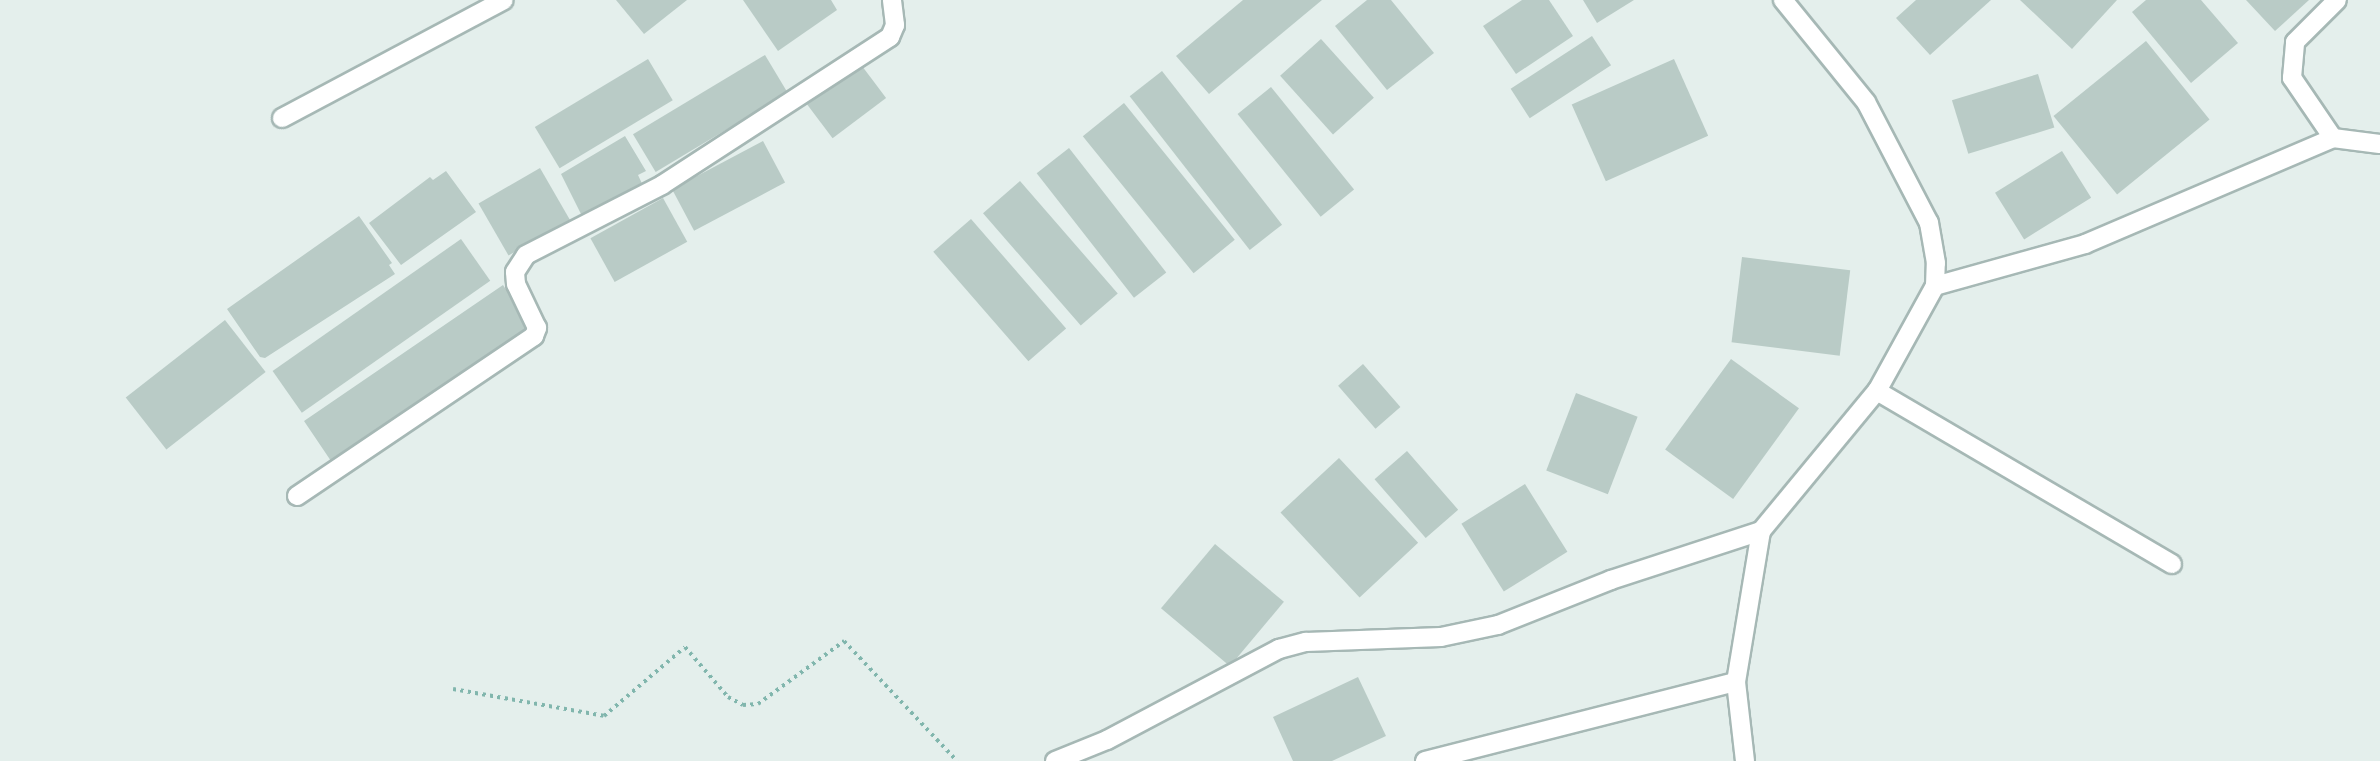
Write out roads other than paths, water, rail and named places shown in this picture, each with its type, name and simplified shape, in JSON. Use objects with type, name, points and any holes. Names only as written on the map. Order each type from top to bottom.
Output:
[{"type":"street","points":[[282,118],[504,0]]},
{"type":"street","points":[[297,496],[534,336],[537,328],[516,284],[515,272],[526,255],[662,185],[890,37],[895,25],[892,0]]},
{"type":"street","points":[[1745,761],[1736,682],[1761,531],[1876,391],[1935,286],[1936,263],[1929,223],[1866,102],[1783,0]]},
{"type":"street","points":[[2333,138],[2292,78],[2295,42],[2337,0]]},
{"type":"street","points":[[1935,286],[2085,244],[2333,138],[2380,144]]},
{"type":"street","points":[[1876,391],[2172,564]]},
{"type":"street","points":[[1055,761],[1107,740],[1279,649],[1306,642],[1441,637],[1498,625],[1611,580],[1761,531]]},
{"type":"street","points":[[1425,761],[1736,682]]}]
